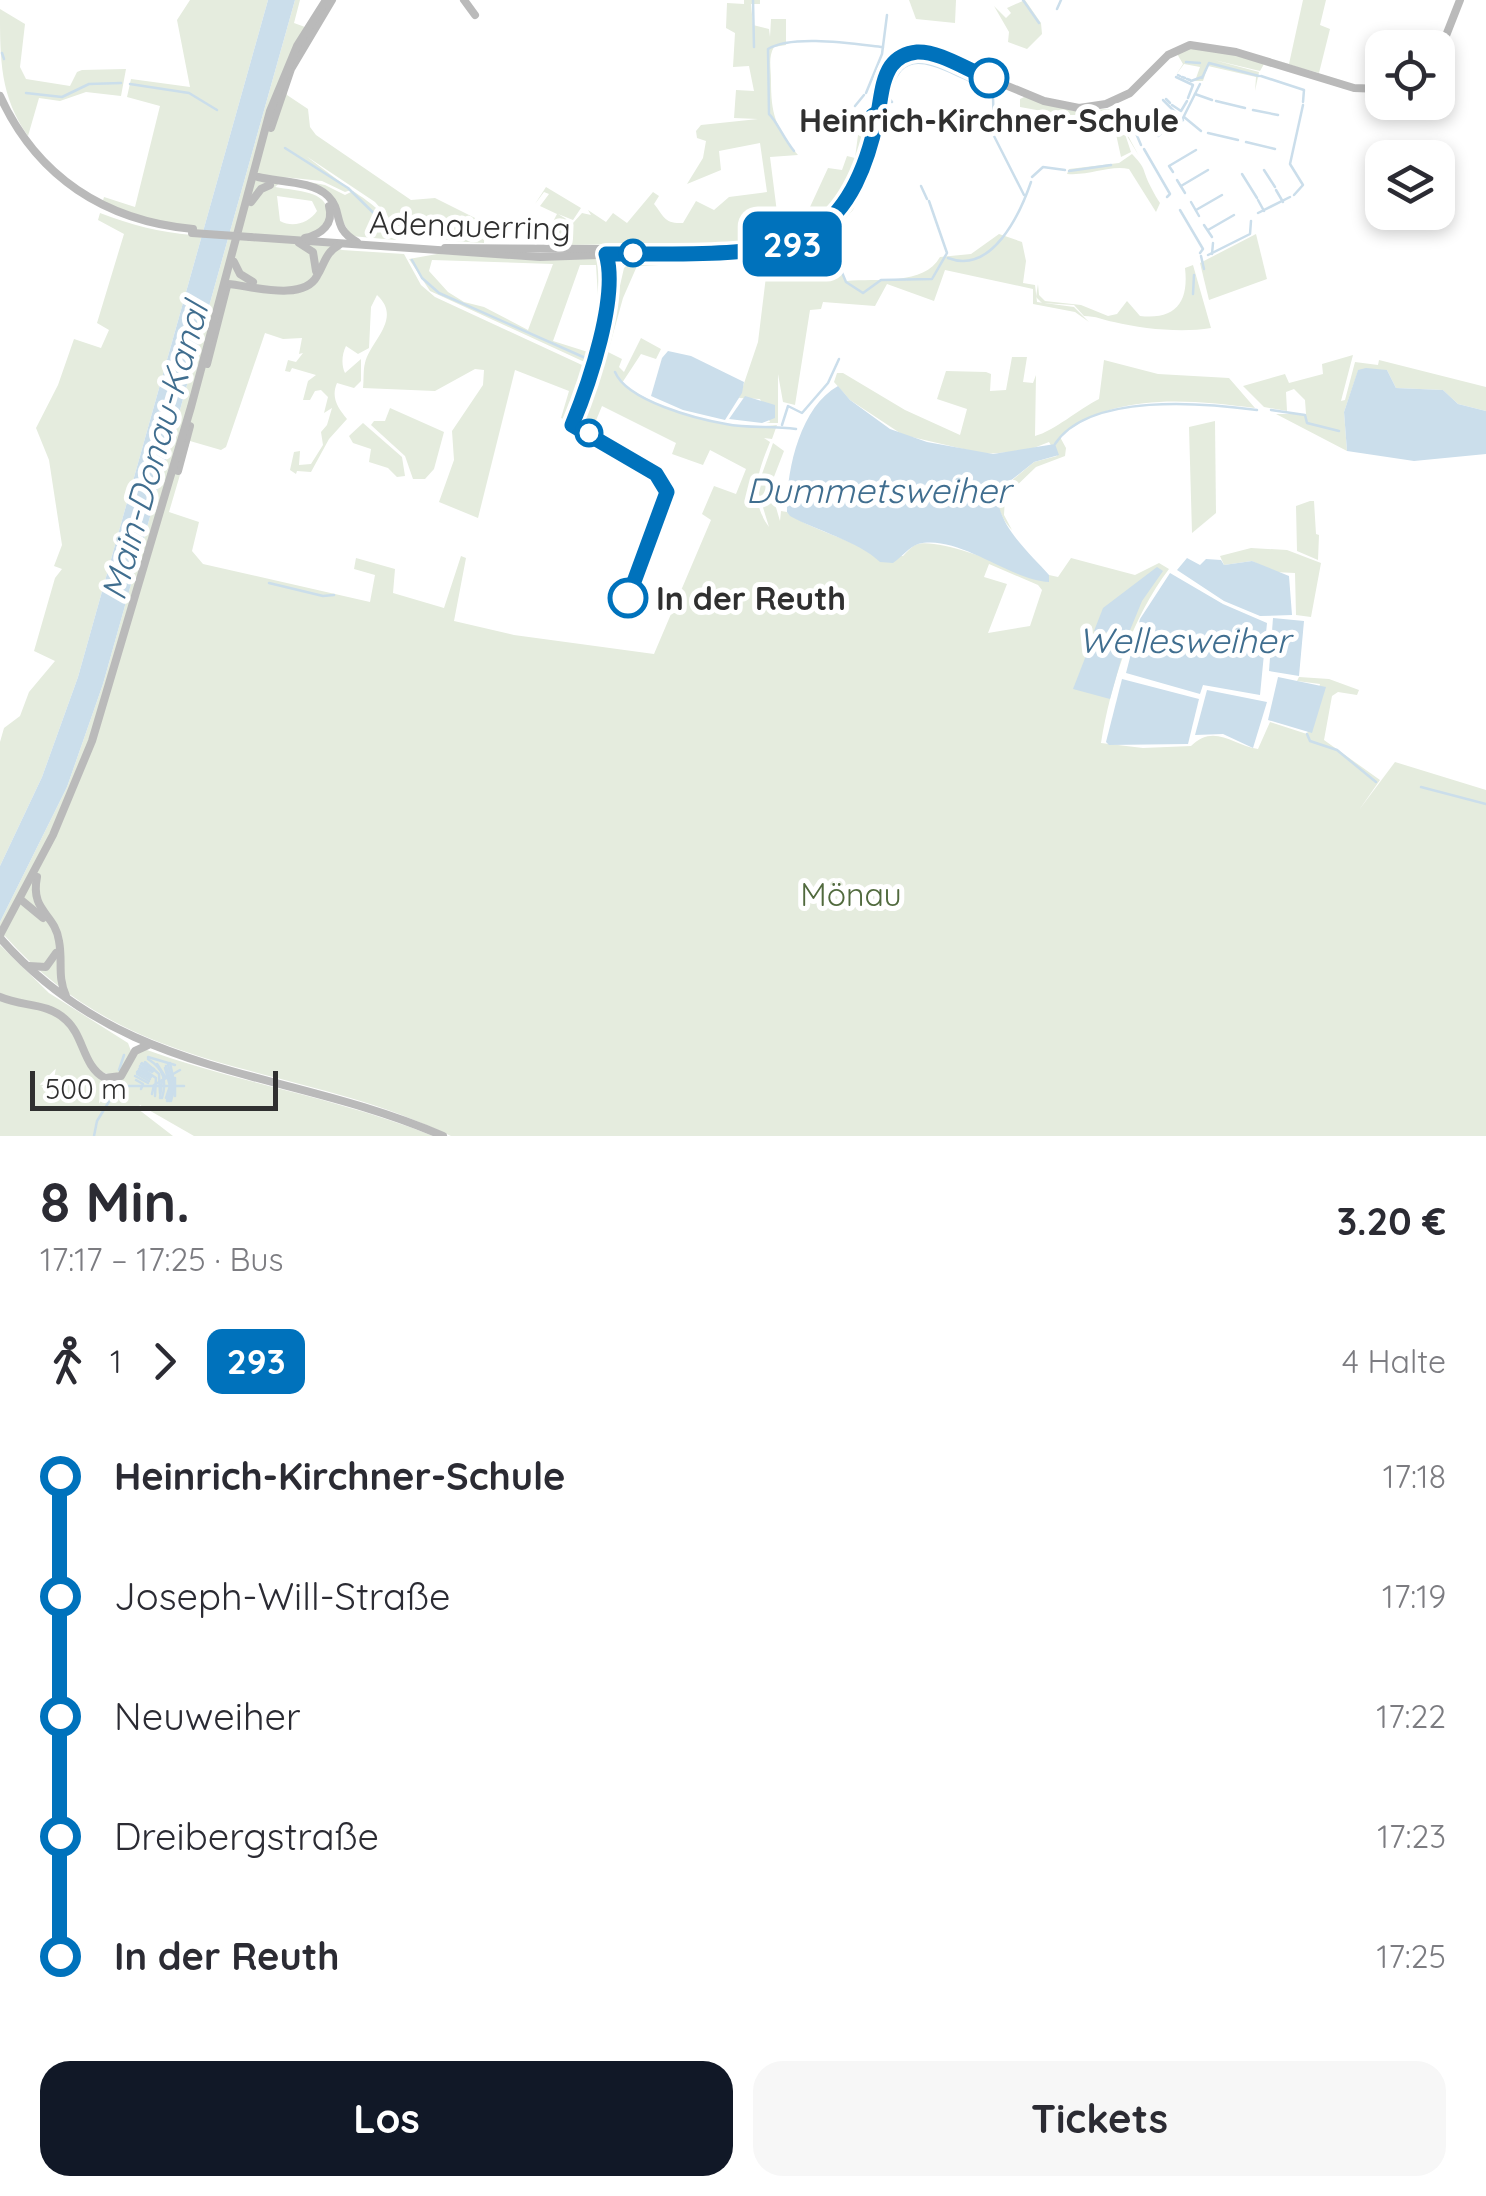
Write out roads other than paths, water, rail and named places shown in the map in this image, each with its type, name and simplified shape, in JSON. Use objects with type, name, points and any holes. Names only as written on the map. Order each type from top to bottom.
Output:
[{"type":"main road","points":[[68,1000],[58,972],[57,932],[40,909],[34,891],[37,877],[106,699],[184,443],[286,66],[329,0]]},
{"type":"main road","points":[[1448,30],[1460,0]]},
{"type":"main road","name":"Adenauerring","points":[[324,241],[527,253],[772,248],[801,240],[829,221],[848,197],[861,171],[889,69],[899,58],[914,52],[935,56],[1044,101],[1079,108],[1125,96],[1150,78],[1168,55],[1190,45],[1236,52],[1365,89]]},
{"type":"main road","points":[[0,96],[35,154],[79,193],[128,217],[192,231]]},
{"type":"main road","points":[[0,106],[34,160],[79,198],[134,224],[324,241]]},
{"type":"main road","points":[[255,179],[312,192],[326,201],[330,222],[320,232],[300,239]]},
{"type":"main road","points":[[226,281],[255,179]]},
{"type":"main road","points":[[255,179],[321,190],[332,201],[340,228],[357,242]]},
{"type":"main road","points":[[251,202],[270,184]]},
{"type":"main road","points":[[226,281],[291,286],[311,279],[316,271],[315,257],[300,239]]},
{"type":"main road","name":"Adenauerring","points":[[324,241],[401,247]]},
{"type":"main road","points":[[226,281],[301,290],[313,283],[325,256],[340,244]]},
{"type":"main road","points":[[234,262],[240,274],[253,282]]},
{"type":"main road","points":[[53,834],[1,938],[68,1000],[124,1034],[194,1062],[380,1112],[444,1136]]},
{"type":"main road","points":[[21,901],[37,877]]},
{"type":"main road","points":[[21,901],[40,909]]},
{"type":"main road","points":[[21,901],[48,923],[57,945],[48,966],[36,968],[25,964]]},
{"type":"main road","points":[[0,997],[60,1014],[73,1027],[92,1068],[102,1077],[119,1078],[132,1056],[148,1045]]},
{"type":"main road","points":[[124,1034],[132,1056]]},
{"type":"water","name":"Main-Donau-Kanal","points":[[268,0],[295,0],[103,684],[67,787],[0,922],[0,866],[42,777],[78,677]]},
{"type":"water","points":[[668,351],[691,356],[744,382],[742,393],[725,420],[683,410],[651,396],[662,358]]},
{"type":"water","points":[[1358,370],[1387,370],[1396,388],[1443,390],[1458,404],[1486,411],[1486,454],[1414,461],[1347,451],[1344,412]]},
{"type":"water","name":"Dummetsweiher","points":[[838,386],[850,400],[890,429],[927,442],[993,454],[1055,444],[1059,455],[1034,462],[999,490],[998,502],[1007,525],[1049,575],[1049,582],[1017,574],[950,545],[934,543],[915,545],[893,563],[880,562],[849,542],[790,516],[789,478],[798,442],[814,409]]},
{"type":"water","points":[[745,396],[775,405],[775,418],[762,423],[729,419]]},
{"type":"water","points":[[1187,558],[1200,565],[1206,559],[1221,560],[1224,565],[1252,561],[1289,576],[1292,615],[1260,616],[1224,601],[1177,570]]},
{"type":"water","points":[[1157,567],[1163,571],[1142,601],[1128,635],[1094,631],[1103,608]]},
{"type":"water","name":"Wellesweiher","points":[[1170,573],[1223,604],[1267,623],[1260,695],[1203,685],[1200,694],[1126,673],[1140,619]]},
{"type":"water","points":[[1273,618],[1304,621],[1299,676],[1269,671]]},
{"type":"water","points":[[1094,635],[1126,642],[1110,699],[1073,689]]},
{"type":"water","points":[[1278,677],[1326,687],[1312,733],[1268,720]]},
{"type":"water","points":[[1122,679],[1199,699],[1188,744],[1109,745],[1106,742]]},
{"type":"water","points":[[1207,690],[1267,702],[1253,748],[1223,734],[1195,735]]},
{"type":"waterway","points":[[753,0],[754,47]]},
{"type":"waterway","points":[[1023,0],[1039,23]]},
{"type":"waterway","points":[[1057,9],[1061,0]]},
{"type":"waterway","points":[[866,93],[882,54],[887,15]]},
{"type":"waterway","points":[[794,151],[769,114],[768,49],[808,41],[883,47]]},
{"type":"waterway","points":[[2,53],[4,59]]},
{"type":"waterway","points":[[1186,62],[1200,63]]},
{"type":"waterway","points":[[892,102],[889,98],[898,73],[913,63],[944,70],[985,89],[993,96],[994,136],[1024,195]]},
{"type":"waterway","points":[[1202,78],[1209,63],[1259,76]]},
{"type":"waterway","points":[[1261,76],[1304,90],[1303,102]]},
{"type":"waterway","points":[[1176,77],[1193,85],[1188,98]]},
{"type":"waterway","points":[[1191,81],[1202,77]]},
{"type":"waterway","points":[[26,93],[62,97],[89,84],[121,83]]},
{"type":"waterway","points":[[130,84],[189,93],[217,110]]},
{"type":"waterway","points":[[1183,118],[1200,84]]},
{"type":"waterway","points":[[1195,94],[1212,100]]},
{"type":"waterway","points":[[855,106],[864,95]]},
{"type":"waterway","points":[[1166,99],[1170,103]]},
{"type":"waterway","points":[[1163,100],[1178,115],[1169,127]]},
{"type":"waterway","points":[[1172,105],[1181,111],[1187,101]]},
{"type":"waterway","points":[[1216,101],[1245,108]]},
{"type":"waterway","points":[[1294,195],[1303,185],[1290,164],[1303,105]]},
{"type":"waterway","points":[[1253,110],[1278,115]]},
{"type":"waterway","points":[[1129,117],[1141,145]]},
{"type":"waterway","points":[[1184,117],[1201,131]]},
{"type":"waterway","points":[[1167,134],[1183,120]]},
{"type":"waterway","points":[[1158,136],[1167,128]]},
{"type":"waterway","points":[[1152,129],[1154,133]]},
{"type":"waterway","points":[[1208,133],[1238,140]]},
{"type":"waterway","points":[[1246,142],[1275,149]]},
{"type":"waterway","points":[[285,148],[348,188],[393,232]]},
{"type":"waterway","points":[[1144,149],[1170,194],[1167,197]]},
{"type":"waterway","points":[[1173,172],[1169,166],[1196,150]]},
{"type":"waterway","points":[[1069,171],[1111,165]]},
{"type":"waterway","points":[[1032,177],[1043,167],[1065,170]]},
{"type":"waterway","points":[[1181,186],[1208,170]]},
{"type":"waterway","points":[[1264,170],[1275,187]]},
{"type":"waterway","points":[[1242,174],[1257,198]]},
{"type":"waterway","points":[[1177,180],[1185,193]]},
{"type":"waterway","points":[[948,258],[964,261],[991,250],[1012,225],[1031,182]]},
{"type":"waterway","points":[[921,186],[927,199]]},
{"type":"waterway","points":[[1276,190],[1283,202]]},
{"type":"waterway","points":[[1196,210],[1222,195]]},
{"type":"waterway","points":[[1258,213],[1290,197]]},
{"type":"waterway","points":[[1258,200],[1264,211]]},
{"type":"waterway","points":[[830,244],[846,282],[863,293],[881,280],[932,279],[947,253],[929,201]]},
{"type":"waterway","points":[[1191,202],[1199,216]]},
{"type":"waterway","points":[[1180,210],[1203,249],[1200,253]]},
{"type":"waterway","points":[[1208,230],[1234,215]]},
{"type":"waterway","points":[[1208,255],[1250,234],[1251,221]]},
{"type":"waterway","points":[[1204,225],[1212,237]]},
{"type":"waterway","points":[[1212,254],[1213,243]]},
{"type":"waterway","points":[[1201,256],[1204,269]]},
{"type":"waterway","points":[[412,260],[422,278],[439,293],[590,360]]},
{"type":"waterway","points":[[1193,294],[1194,275]]},
{"type":"waterway","points":[[782,425],[788,406],[802,413],[828,383],[839,359]]},
{"type":"waterway","points":[[615,372],[633,392],[681,413],[713,422],[796,429]]},
{"type":"waterway","points":[[1055,444],[1071,427],[1120,409],[1179,404],[1257,410]]},
{"type":"waterway","points":[[1271,410],[1305,415],[1307,423],[1339,431]]},
{"type":"waterway","points":[[269,583],[334,595]]},
{"type":"waterway","points":[[1307,734],[1310,741],[1337,750],[1376,782]]},
{"type":"waterway","points":[[1421,787],[1486,804]]},
{"type":"waterway","points":[[119,1070],[124,1055]]},
{"type":"waterway","points":[[148,1057],[175,1065]]},
{"type":"waterway","points":[[148,1059],[163,1076],[162,1098]]},
{"type":"waterway","points":[[145,1062],[159,1074],[160,1093]]},
{"type":"waterway","points":[[142,1063],[154,1069]]},
{"type":"waterway","points":[[170,1063],[175,1086],[171,1101]]},
{"type":"waterway","points":[[141,1064],[153,1071]]},
{"type":"waterway","points":[[157,1064],[166,1078]]},
{"type":"waterway","points":[[168,1065],[174,1086],[169,1101]]},
{"type":"waterway","points":[[140,1066],[152,1072]]},
{"type":"waterway","points":[[166,1066],[172,1086],[167,1101]]},
{"type":"waterway","points":[[140,1067],[156,1078],[155,1096]]},
{"type":"waterway","points":[[165,1068],[170,1086],[166,1098]]},
{"type":"waterway","points":[[139,1069],[151,1076]]},
{"type":"waterway","points":[[152,1094],[154,1085],[180,1070]]},
{"type":"waterway","points":[[138,1071],[151,1077]]},
{"type":"waterway","points":[[137,1072],[150,1079]]},
{"type":"waterway","points":[[137,1074],[149,1081]]},
{"type":"waterway","points":[[135,1076],[148,1083]]},
{"type":"waterway","points":[[175,1078],[175,1096]]},
{"type":"waterway","points":[[136,1080],[143,1084],[141,1089]]},
{"type":"waterway","points":[[160,1098],[162,1080]]},
{"type":"waterway","points":[[114,1085],[115,1091]]},
{"type":"waterway","points":[[128,1086],[184,1086]]},
{"type":"waterway","points":[[94,1136],[97,1121],[113,1095]]},
{"type":"place","name":"Heinrich-Kirchner-Schule","points":[[989,78]]},
{"type":"place","name":"In der Reuth","points":[[628,598]]},
{"type":"park label","name":"Mönau","points":[[851,894]]}]
